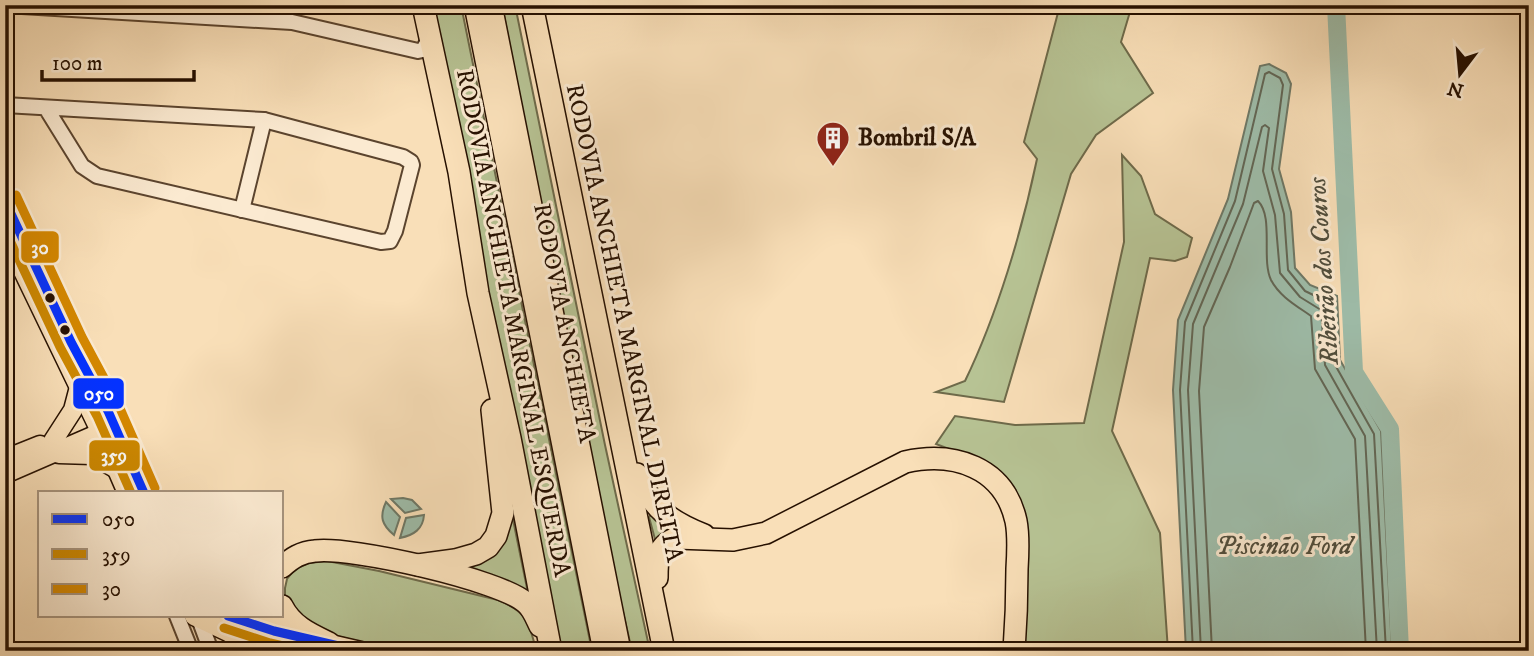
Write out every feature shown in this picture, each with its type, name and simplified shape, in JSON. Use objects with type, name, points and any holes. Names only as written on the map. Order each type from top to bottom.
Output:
[{"type":"highway","name":"RODOVIA ANCHIETA MARGINAL ESQUERDA","points":[[423,5],[460,172],[478,293],[510,438],[551,651]]},
{"type":"highway","name":"RODOVIA ANCHIETA","points":[[475,5],[604,651]]},
{"type":"highway","name":"RODOVIA ANCHIETA","points":[[491,5],[620,651]]},
{"type":"highway","name":"RODOVIA ANCHIETA MARGINAL DIREITA","points":[[531,5],[664,651]]},
{"type":"highway","points":[[418,565],[466,558],[483,551],[496,536],[502,520],[478,293]]},
{"type":"highway","points":[[623,444],[647,495],[657,508],[682,526],[715,540]]},
{"type":"highway","points":[[664,651],[657,577],[659,551],[664,544],[677,538],[745,539],[774,530],[905,462],[922,458],[945,458],[969,464],[984,472],[999,486],[1015,517],[1017,553],[1014,651]]},
{"type":"highway","points":[[284,568],[303,553],[324,550],[418,565],[491,585],[520,598],[533,612],[551,651]]},
{"type":"highway","points":[[284,610],[298,626],[329,643]]},
{"type":"main road","points":[[5,200],[71,342],[105,423],[143,491]]},
{"type":"main road","points":[[5,234],[79,387],[105,423],[126,491]]},
{"type":"main road","points":[[53,441],[73,410],[79,387]]},
{"type":"main road","points":[[5,460],[105,423]]},
{"type":"main road","points":[[5,474],[105,423]]},
{"type":"main road","points":[[38,458],[83,453],[100,459],[118,471]]},
{"type":"main road","points":[[199,618],[216,628],[248,638],[283,636]]},
{"type":"main road","points":[[234,618],[283,636],[360,651]]},
{"type":"main road","points":[[227,651],[248,638]]},
{"type":"street","points":[[5,5],[292,22],[418,51],[423,50],[430,37]]},
{"type":"street","points":[[5,105],[264,120],[403,157],[411,162],[411,169],[393,238],[382,242],[90,173],[82,166],[46,108]]},
{"type":"street","points":[[242,210],[264,120]]},
{"type":"street","points":[[178,618],[191,651]]},
{"type":"street","points":[[197,618],[211,651]]},
{"type":"shaded area","points":[[433,5],[461,5],[592,651],[560,651],[478,258]]},
{"type":"shaded area","points":[[502,5],[515,5],[650,651],[632,651],[598,504]]},
{"type":"shaded area","points":[[1060,5],[1132,5],[1121,42],[1153,93],[1096,135],[1071,174],[1004,402],[936,392],[965,381],[988,329],[1007,272],[1037,159],[1024,142]]},
{"type":"shaded area","points":[[1122,155],[1141,176],[1155,214],[1192,238],[1187,257],[1175,261],[1150,258],[1112,431],[1160,533],[1168,651],[1021,651],[1026,521],[986,463],[936,444],[955,416],[1015,425],[1084,423],[1124,242]]},
{"type":"shaded area","points":[[507,490],[530,603],[458,572],[476,561]]},
{"type":"shaded area","points":[[651,515],[664,527],[680,533],[656,543],[649,517]]},
{"type":"shaded area","points":[[327,561],[498,600],[521,613],[529,625],[536,651],[393,651],[311,629],[285,601],[287,579],[295,569],[309,563]]},
{"type":"water","name":"Piscinão Ford","points":[[1269,64],[1286,73],[1291,84],[1279,169],[1291,212],[1295,268],[1310,285],[1337,296],[1340,360],[1381,431],[1392,651],[1186,651],[1173,390],[1178,320],[1228,199],[1260,66]]},
{"type":"water","points":[[391,499],[412,500],[421,509],[405,513]]},
{"type":"water","points":[[386,502],[400,517],[394,535],[383,520]]},
{"type":"water","points":[[424,515],[417,531],[400,538],[406,518]]},
{"type":"waterway","name":"Ribeirão dos Couros","points":[[1336,5],[1354,372],[1390,429],[1400,651]]},
{"type":"transit line","name":"30","points":[[16,195],[82,337],[119,406],[155,488]]},
{"type":"transit line","name":"050","points":[[5,201],[71,342],[108,411],[143,491]]},
{"type":"transit line","name":"359","points":[[5,230],[60,347],[97,416],[130,491]]},
{"type":"transit line","name":"050","points":[[234,618],[274,631],[360,651]]},
{"type":"transit line","name":"359","points":[[224,628],[305,651]]},
{"type":"place","name":"Bombril S/A","points":[[833,168]]}]
